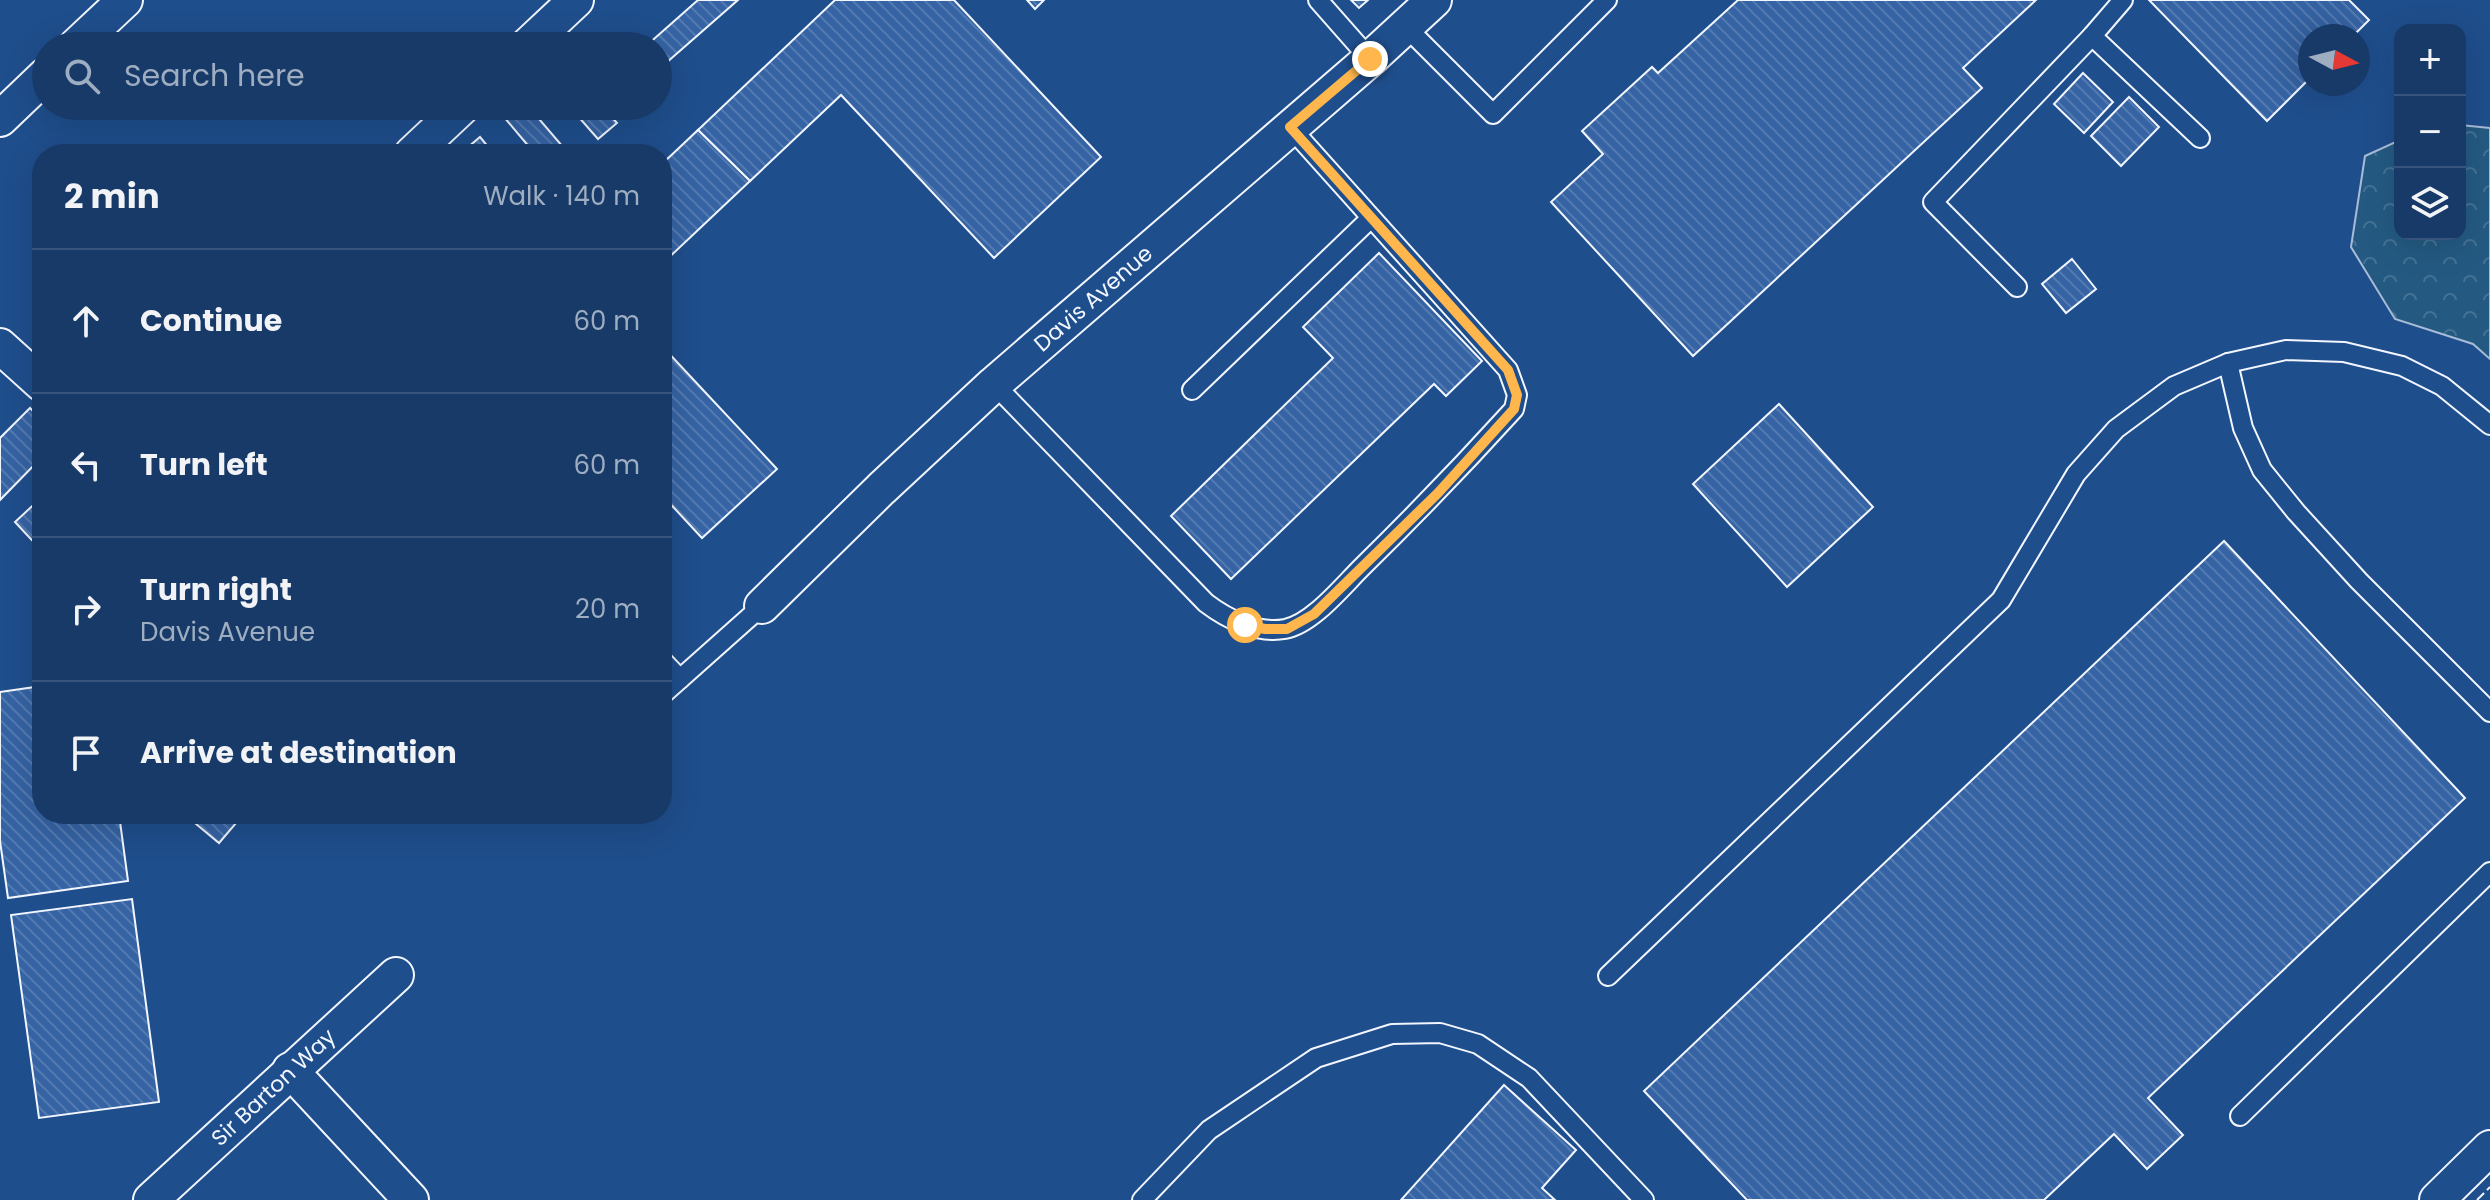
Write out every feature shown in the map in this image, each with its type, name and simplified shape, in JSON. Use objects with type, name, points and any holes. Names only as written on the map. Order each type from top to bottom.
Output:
[{"type":"street","points":[[91,32],[125,0]]},
{"type":"street","points":[[542,32],[576,0]]},
{"type":"street","name":"Davis Avenue","points":[[762,606],[994,384],[1434,0]]},
{"type":"street","points":[[0,119],[32,88]]},
{"type":"street","points":[[423,144],[448,120]]},
{"type":"street","points":[[0,346],[32,375]]},
{"type":"street","name":"Sir Barton Way","points":[[151,1200],[396,975]]},
{"type":"street","points":[[290,1070],[411,1200]]},
{"type":"street","points":[[2437,1200],[2490,1148]]},
{"type":"lane","points":[[1318,0],[1370,59]]},
{"type":"lane","points":[[1406,27],[1493,114],[1607,0]]},
{"type":"lane","points":[[2017,287],[1933,202],[2123,0]]},
{"type":"lane","points":[[2092,36],[2200,138]]},
{"type":"lane","points":[[994,384],[1219,613],[1245,625],[1265,629],[1287,629],[1314,614],[1438,493],[1514,409],[1517,395],[1508,370],[1290,127]]},
{"type":"lane","points":[[1192,390],[1371,218]]},
{"type":"lane","points":[[1608,976],[2001,600],[2076,474],[2116,429],[2174,386],[2228,363],[2286,350],[2344,352],[2402,366],[2442,386],[2490,425]]},
{"type":"lane","points":[[2228,363],[2243,428],[2262,470],[2359,581],[2490,712]]},
{"type":"lane","points":[[672,686],[762,606]]},
{"type":"lane","points":[[672,671],[680,679]]},
{"type":"lane","points":[[2240,1116],[2490,872]]},
{"type":"lane","points":[[1142,1200],[1209,1130],[1316,1058],[1392,1034],[1440,1033],[1478,1044],[1529,1078],[1644,1200]]},
{"type":"green space","points":[[2466,126],[2490,128],[2490,359],[2473,344],[2395,319],[2351,247],[2365,156],[2394,143],[2394,240],[2466,240]]},
{"type":"building","points":[[698,0],[738,0],[672,58],[672,32],[662,32]]},
{"type":"building","points":[[835,0],[954,0],[1101,157],[994,258],[841,95],[750,181],[698,130]]},
{"type":"building","points":[[1027,0],[1044,0],[1035,9]]},
{"type":"building","points":[[1351,0],[1368,0],[1359,8]]},
{"type":"building","points":[[1738,0],[2036,0],[1963,68],[1982,88],[1693,356],[1551,202],[1603,154],[1582,131],[1652,67],[1658,73]]},
{"type":"building","points":[[2149,0],[2349,0],[2369,20],[2365,24],[2298,24],[2298,90],[2267,121]]},
{"type":"building","points":[[2083,73],[2113,102],[2084,133],[2054,104]]},
{"type":"building","points":[[2129,97],[2159,127],[2121,166],[2091,136]]},
{"type":"building","points":[[507,120],[540,120],[560,144],[527,144]]},
{"type":"building","points":[[581,120],[614,120],[617,123],[598,139]]},
{"type":"building","points":[[698,130],[750,181],[672,255],[672,155]]},
{"type":"building","points":[[480,137],[486,144],[472,144]]},
{"type":"building","points":[[1379,253],[1482,361],[1446,396],[1434,384],[1231,579],[1171,516],[1333,358],[1303,327]]},
{"type":"building","points":[[2072,259],[2096,289],[2066,313],[2042,284]]},
{"type":"building","points":[[672,357],[777,469],[702,538],[672,506]]},
{"type":"building","points":[[1779,404],[1873,507],[1787,587],[1693,484]]},
{"type":"building","points":[[30,408],[32,410],[32,467],[0,500],[0,438]]},
{"type":"building","points":[[32,506],[32,540],[15,522]]},
{"type":"building","points":[[2224,541],[2465,798],[2148,1098],[2183,1135],[2147,1169],[2114,1134],[2044,1200],[1747,1200],[1644,1091]]},
{"type":"building","points":[[32,687],[32,824],[120,824],[128,881],[8,898],[0,841],[0,692]]},
{"type":"building","points":[[196,824],[235,824],[219,843]]},
{"type":"building","points":[[132,899],[159,1102],[39,1118],[11,915]]},
{"type":"building","points":[[1504,1085],[1576,1150],[1542,1188],[1555,1200],[1401,1200]]},
{"type":"fence","points":[[2477,1200],[2490,1187]]},
{"type":"route","points":[[1245,625],[1287,629],[1314,614],[1438,493],[1514,409],[1517,395],[1508,370],[1290,127],[1370,59]]}]
